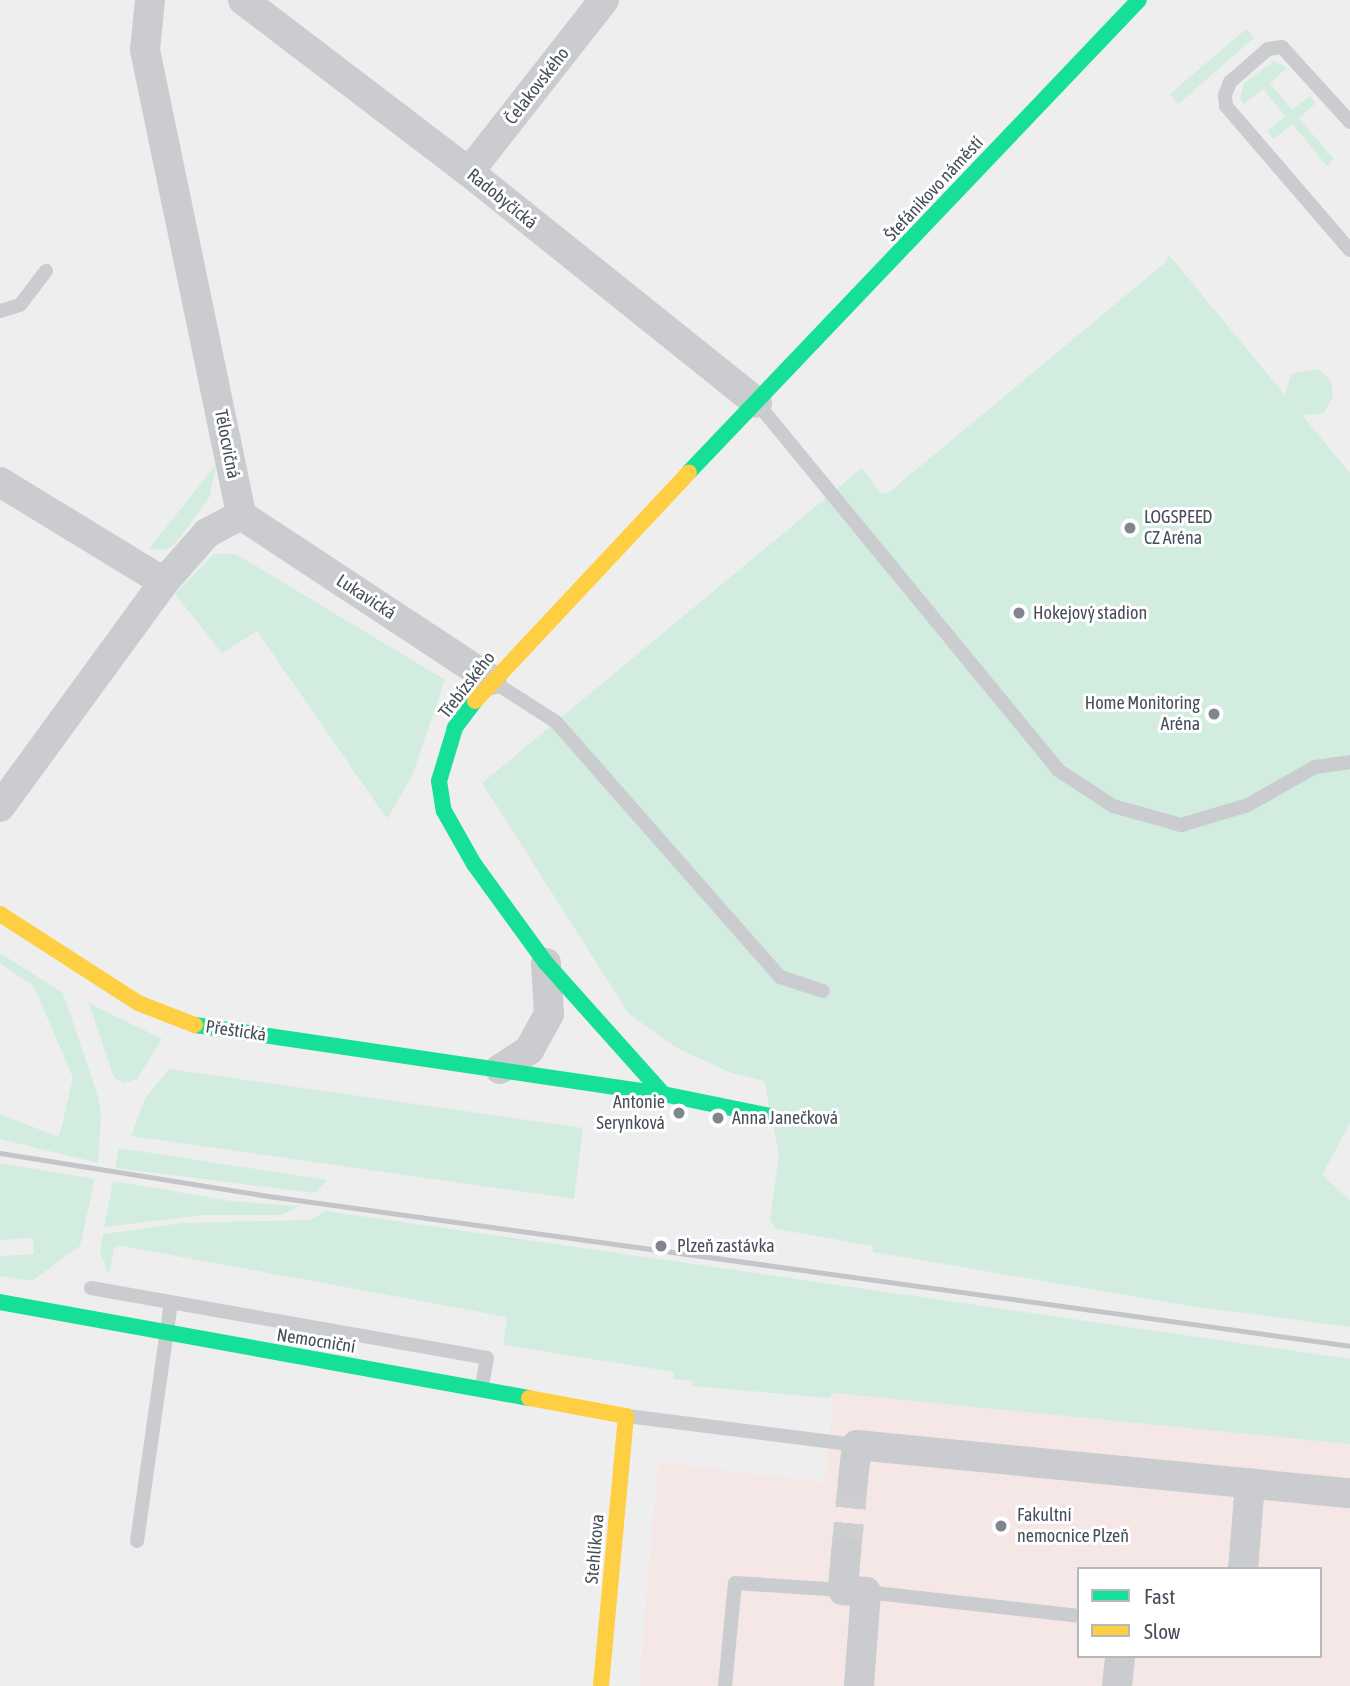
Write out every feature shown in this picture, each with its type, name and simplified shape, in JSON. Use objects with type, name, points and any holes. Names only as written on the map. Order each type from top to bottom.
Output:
[{"type":"street","name":"Tělocvičná","points":[[150,0],[145,50],[241,514]]},
{"type":"street","name":"Radobyčická","points":[[243,0],[469,172],[757,404]]},
{"type":"street","name":"Čelakovského","points":[[469,172],[604,0]]},
{"type":"street","name":"Štefánikovo náměstí","points":[[757,404],[1139,0]]},
{"type":"street","name":"Třebízského","points":[[663,1094],[546,963],[474,864],[444,811],[439,781],[456,728],[491,680],[757,404]]},
{"type":"street","points":[[0,482],[164,582]]},
{"type":"street","points":[[0,807],[164,582],[207,533],[241,514]]},
{"type":"street","name":"Lukavická","points":[[241,514],[491,680]]},
{"type":"street","name":"Přeštická","points":[[0,914],[138,1003],[184,1023],[663,1094],[770,1116]]},
{"type":"street","points":[[500,1069],[529,1050],[549,1014],[546,963]]},
{"type":"street","name":"Nemocniční","points":[[0,1302],[166,1336],[482,1388],[626,1416]]},
{"type":"street","name":"Stehlíkova","points":[[601,1686],[626,1416]]},
{"type":"street","points":[[853,1481],[857,1446],[1350,1493]]},
{"type":"street","points":[[1243,1567],[1250,1483]]},
{"type":"street","points":[[846,1553],[855,1591],[859,1686]]},
{"type":"street","points":[[1118,1686],[1120,1658]]},
{"type":"lane","points":[[1350,122],[1282,47],[1268,49],[1230,82],[1225,95],[1226,106],[1350,250]]},
{"type":"lane","points":[[0,312],[20,305],[46,271]]},
{"type":"lane","points":[[757,404],[1058,770],[1113,806],[1181,825],[1248,805],[1315,768],[1350,762]]},
{"type":"lane","points":[[491,680],[556,722],[780,977],[823,992]]},
{"type":"lane","points":[[91,1288],[486,1358],[482,1388]]},
{"type":"lane","points":[[137,1541],[171,1302]]},
{"type":"lane","points":[[626,1416],[857,1446]]},
{"type":"lane","points":[[725,1686],[735,1583],[855,1591],[1077,1616]]},
{"type":"shaded area","name":"Fakultní nemocnice Plzeň","points":[[834,1393],[1350,1443],[1350,1686],[639,1686],[658,1462],[824,1482]]},
{"type":"green space","points":[[1246,29],[1254,38],[1178,104],[1170,94]]},
{"type":"green space","points":[[1274,61],[1287,68],[1270,83],[1292,110],[1310,96],[1316,103],[1299,118],[1334,159],[1327,166],[1292,124],[1274,139],[1267,131],[1285,116],[1263,89],[1244,104],[1240,99],[1244,83]]},
{"type":"green space","name":"Hokejový stadion","points":[[1169,255],[1285,395],[1291,374],[1318,369],[1331,380],[1333,397],[1323,414],[1302,415],[1350,473],[1350,1123],[1322,1175],[1350,1200],[1350,1327],[1196,1307],[873,1252],[873,1246],[776,1229],[770,1220],[779,1154],[764,1081],[731,1073],[677,1048],[629,1014],[482,783],[862,468],[881,494],[889,492],[1166,262]]},
{"type":"green space","points":[[217,463],[209,498],[174,545],[165,550],[149,549]]},
{"type":"green space","points":[[214,554],[236,554],[445,680],[412,776],[387,819],[257,631],[222,653],[175,594]]},
{"type":"green space","points":[[0,953],[63,993],[97,1093],[101,1115],[98,1163],[0,1139],[0,1114],[59,1137],[73,1078],[34,987],[0,963]]},
{"type":"green space","points":[[89,1003],[162,1039],[137,1079],[124,1083],[114,1078]]},
{"type":"green space","points":[[169,1069],[583,1128],[574,1199],[131,1136],[146,1097]]},
{"type":"green space","points":[[119,1148],[328,1180],[314,1193],[115,1168]]},
{"type":"green space","points":[[0,1163],[95,1179],[80,1246],[32,1281],[0,1276],[0,1256],[34,1254],[33,1238],[0,1240]]},
{"type":"green space","points":[[113,1181],[231,1201],[299,1206],[281,1215],[204,1215],[104,1227]]},
{"type":"green space","points":[[326,1211],[1350,1359],[1350,1444],[834,1393],[829,1398],[692,1386],[692,1381],[673,1379],[674,1372],[503,1345],[507,1317],[122,1246],[114,1248],[109,1275],[100,1252],[103,1234],[182,1223],[310,1220]]},
{"type":"tunnel","points":[[846,1553],[853,1481]]},
{"type":"railway","points":[[0,1153],[261,1195],[1350,1346]]},
{"type":"traffic: fast","points":[[689,472],[1139,0]]},
{"type":"traffic: fast","points":[[475,701],[455,728],[439,781],[444,811],[474,864],[546,963],[663,1094]]},
{"type":"traffic: fast","points":[[195,1025],[663,1094],[770,1116]]},
{"type":"traffic: fast","points":[[0,1302],[529,1398]]},
{"type":"traffic: slow","points":[[475,701],[689,472]]},
{"type":"traffic: slow","points":[[0,914],[138,1003],[195,1025]]},
{"type":"traffic: slow","points":[[529,1398],[626,1416],[601,1686]]},
{"type":"place","name":"LOGSPEED CZ Aréna","points":[[1130,528]]},
{"type":"place","name":"Hokejový stadion","points":[[1019,613]]},
{"type":"place","name":"Home Monitoring Aréna","points":[[1214,714]]},
{"type":"place","name":"Antonie Serynková","points":[[679,1113]]},
{"type":"place","name":"Anna Janečková","points":[[718,1118]]},
{"type":"place","name":"Plzeň zastávka","points":[[661,1246]]},
{"type":"place","name":"Fakultní nemocnice Plzeň","points":[[1001,1526]]}]
